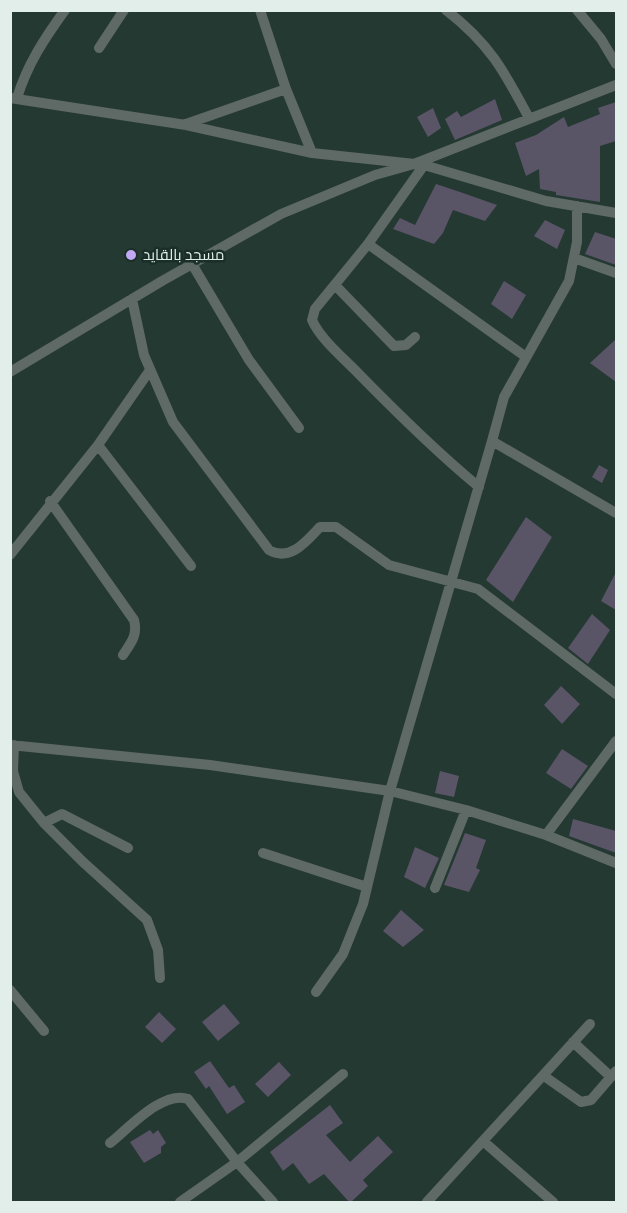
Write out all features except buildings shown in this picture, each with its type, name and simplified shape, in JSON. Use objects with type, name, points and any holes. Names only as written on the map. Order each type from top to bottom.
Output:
[{"type":"street","points":[[65,10],[38,48],[14,98],[186,125],[312,153],[419,165],[490,187],[616,213]]},
{"type":"street","points":[[99,48],[124,10]]},
{"type":"street","points":[[260,10],[286,89],[312,153]]},
{"type":"street","points":[[446,10],[479,39],[498,61],[529,118]]},
{"type":"street","points":[[577,10],[601,39],[616,64]]},
{"type":"street","points":[[10,372],[281,214],[375,176],[419,165],[529,118],[616,85]]},
{"type":"street","points":[[186,125],[286,89]]},
{"type":"street","points":[[419,165],[368,244],[312,315],[315,326],[432,447],[479,487]]},
{"type":"street","points":[[316,992],[343,954],[367,887],[390,791],[504,397],[569,282],[574,258],[577,206]]},
{"type":"street","points":[[368,244],[526,357]]},
{"type":"street","points":[[574,258],[616,273]]},
{"type":"street","points":[[192,264],[249,360],[299,428]]},
{"type":"street","points":[[335,285],[394,346],[406,345],[415,337]]},
{"type":"street","points":[[132,299],[150,370],[173,422],[269,550],[276,554],[293,552],[320,527],[331,525],[389,565],[478,589],[616,694]]},
{"type":"street","points":[[10,555],[98,445],[150,370]]},
{"type":"street","points":[[492,441],[616,513]]},
{"type":"street","points":[[98,445],[191,566]]},
{"type":"street","points":[[51,501],[134,620],[136,629],[134,640],[123,655]]},
{"type":"street","points":[[546,835],[616,741]]},
{"type":"street","points":[[160,978],[158,950],[147,920],[44,823],[15,782],[12,745],[210,765],[390,791],[466,810],[546,835],[616,863]]},
{"type":"street","points":[[435,888],[466,810]]},
{"type":"street","points":[[44,823],[62,814],[128,848]]},
{"type":"street","points":[[263,853],[367,887]]},
{"type":"street","points":[[10,990],[44,1030]]},
{"type":"street","points":[[428,1203],[590,1024]]},
{"type":"street","points":[[544,1076],[581,1102],[591,1101],[614,1074],[573,1042]]},
{"type":"street","points":[[180,1203],[237,1162],[343,1074]]},
{"type":"street","points":[[110,1143],[166,1099],[179,1096],[188,1099],[237,1162],[273,1203]]},
{"type":"street","points":[[483,1141],[554,1203]]},
{"type":"place","name":"مسجد بالقايد","points":[[131,255]]}]
